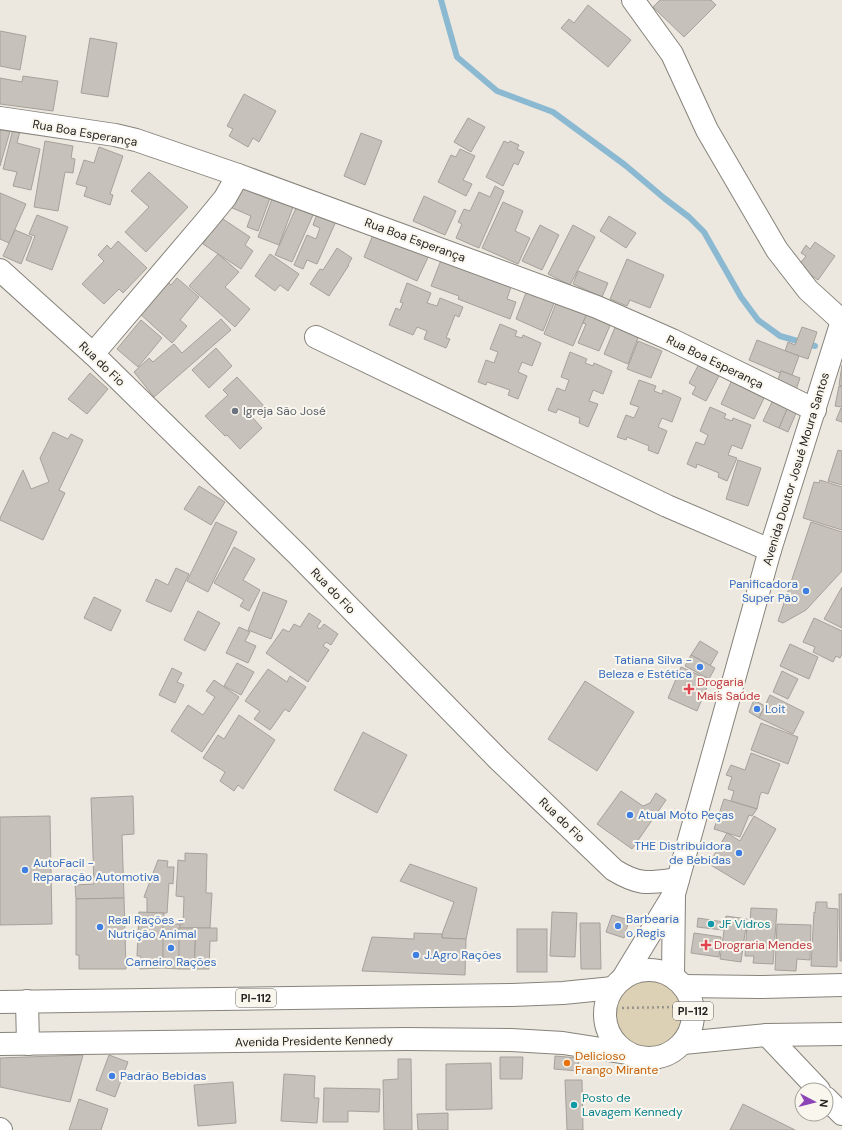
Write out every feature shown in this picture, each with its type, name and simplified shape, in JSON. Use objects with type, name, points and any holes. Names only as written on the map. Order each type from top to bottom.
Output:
[{"type":"street","points":[[634,0],[672,54],[707,130],[777,250],[808,290],[842,321]]},
{"type":"street","name":"Rua Boa Esperança","points":[[0,118],[136,140],[238,175],[598,307],[672,340],[815,410]]},
{"type":"street","points":[[93,354],[225,198],[238,175]]},
{"type":"street","name":"Rua do Fio","points":[[0,270],[93,354],[298,555],[498,759],[614,870],[627,878],[642,883],[676,886]]},
{"type":"street","name":"Avenida Doutor Josué Moura Santos","points":[[676,886],[770,550],[842,321]]},
{"type":"street","points":[[316,337],[666,506],[770,550]]},
{"type":"street","points":[[676,886],[678,981]]},
{"type":"street","name":"Avenida Presidente Kennedy","points":[[627,1053],[615,1043],[608,1030],[604,1020],[604,1008],[676,886]]},
{"type":"street","name":"PI-112","points":[[0,1002],[563,993],[618,983],[635,972],[648,969],[661,971],[678,981],[691,999],[694,1015],[690,1029],[683,1043]]},
{"type":"street","name":"PI-112","points":[[678,981],[760,986],[842,985]]},
{"type":"street","points":[[27,1002],[28,1044]]},
{"type":"street","name":"Avenida Presidente Kennedy","points":[[0,1044],[406,1039],[511,1040],[563,1043],[627,1053],[641,1058],[656,1058],[671,1053],[683,1043],[767,1035],[842,1034]]},
{"type":"street","points":[[767,1035],[811,1082]]},
{"type":"street","points":[[834,1106],[842,1114]]},
{"type":"shaded area","points":[[643,981],[655,981],[667,986],[677,996],[682,1008],[680,1027],[667,1042],[655,1047],[643,1047],[631,1042],[621,1032],[616,1020],[616,1008],[621,996],[631,986]]},
{"type":"building","points":[[660,0],[711,0],[716,5],[684,37],[653,7]]},
{"type":"building","points":[[588,5],[631,40],[608,67],[561,28],[569,19],[574,23]]},
{"type":"building","points":[[0,31],[26,36],[20,70],[0,66]]},
{"type":"building","points":[[90,38],[117,43],[108,97],[81,93]]},
{"type":"building","points":[[23,76],[58,81],[53,111],[0,104],[0,78],[22,82]]},
{"type":"building","points":[[244,94],[276,111],[259,142],[253,138],[248,147],[229,136],[233,129],[227,126]]},
{"type":"building","points":[[468,118],[485,127],[471,152],[454,142]]},
{"type":"building","points":[[0,126],[11,128],[0,166]]},
{"type":"building","points":[[13,129],[20,131],[17,143],[40,149],[31,190],[13,186],[17,172],[3,169]]},
{"type":"building","points":[[361,133],[382,141],[365,185],[344,176]]},
{"type":"building","points":[[45,141],[73,146],[71,158],[75,159],[73,173],[65,172],[58,211],[34,207]]},
{"type":"building","points":[[504,141],[508,143],[510,141],[519,145],[517,149],[524,152],[518,165],[514,163],[503,186],[486,177]]},
{"type":"building","points":[[99,147],[123,156],[110,194],[113,195],[110,205],[84,196],[87,187],[76,184],[84,160],[94,163]]},
{"type":"building","points":[[460,149],[475,156],[463,180],[472,184],[466,196],[438,182],[451,155],[456,157]]},
{"type":"building","points":[[149,172],[188,207],[146,252],[125,232],[149,207],[131,191]]},
{"type":"building","points":[[239,185],[270,198],[258,231],[247,227],[251,216],[230,207]]},
{"type":"building","points":[[495,186],[504,191],[479,248],[456,238],[462,224],[458,222],[464,209],[470,211],[479,192],[490,197]]},
{"type":"building","points":[[0,193],[26,204],[9,243],[0,239]]},
{"type":"building","points":[[424,196],[456,211],[445,235],[413,221]]},
{"type":"building","points":[[272,199],[293,207],[279,245],[258,237]]},
{"type":"building","points":[[503,202],[523,211],[515,231],[530,238],[518,264],[482,248]]},
{"type":"building","points":[[296,208],[313,215],[292,262],[275,255]]},
{"type":"building","points":[[318,211],[337,219],[317,264],[307,260],[303,269],[294,265],[307,235],[316,239],[320,228],[313,225]]},
{"type":"building","points":[[37,215],[68,227],[52,270],[26,260],[35,236],[29,234]]},
{"type":"building","points":[[609,216],[636,233],[626,248],[600,231]]},
{"type":"building","points":[[220,217],[250,237],[245,245],[253,251],[241,269],[203,244]]},
{"type":"building","points":[[540,225],[559,235],[542,270],[522,261]]},
{"type":"building","points":[[573,225],[595,237],[570,285],[548,274]]},
{"type":"building","points":[[15,230],[32,237],[21,264],[3,256]]},
{"type":"building","points":[[373,235],[404,248],[406,242],[430,253],[417,281],[364,257]]},
{"type":"building","points":[[118,241],[147,268],[123,293],[119,289],[104,304],[82,284],[104,261],[98,255],[107,245],[111,249]]},
{"type":"building","points":[[815,242],[835,256],[818,280],[798,266],[806,256],[801,253],[806,245],[810,249]]},
{"type":"building","points":[[337,248],[352,258],[329,296],[310,284],[320,269],[323,270]]},
{"type":"building","points":[[218,254],[239,272],[225,287],[250,309],[235,327],[189,286]]},
{"type":"building","points":[[270,254],[299,274],[288,291],[280,285],[275,291],[255,276]]},
{"type":"building","points":[[443,255],[487,272],[485,278],[511,287],[507,299],[516,302],[510,319],[458,299],[459,296],[431,286]]},
{"type":"building","points":[[627,259],[664,275],[650,308],[630,300],[627,306],[610,299]]},
{"type":"building","points":[[578,271],[608,283],[602,297],[573,284]]},
{"type":"building","points":[[177,278],[199,297],[180,320],[187,326],[172,343],[138,312],[166,280],[171,285]]},
{"type":"building","points":[[407,283],[431,293],[427,303],[437,306],[440,298],[463,307],[459,317],[455,315],[446,338],[450,339],[446,348],[424,339],[427,331],[417,327],[413,335],[389,325],[396,308],[400,310],[403,303],[400,302]]},
{"type":"building","points":[[527,290],[555,301],[543,331],[516,319]]},
{"type":"building","points":[[557,301],[587,313],[573,346],[544,334]]},
{"type":"building","points":[[588,311],[612,321],[599,351],[578,343],[586,324],[583,323]]},
{"type":"building","points":[[221,319],[231,330],[154,397],[134,372],[149,358],[153,362],[174,344],[182,353]]},
{"type":"building","points":[[141,320],[162,338],[138,367],[117,349]]},
{"type":"building","points":[[500,324],[517,331],[515,336],[522,338],[523,335],[541,343],[532,366],[522,362],[518,372],[527,376],[518,399],[508,395],[510,390],[487,382],[486,385],[478,382],[486,360],[494,363],[498,352],[490,349]]},
{"type":"building","points":[[616,325],[639,335],[628,364],[604,354]]},
{"type":"building","points":[[802,327],[817,332],[808,359],[785,351],[788,342],[795,345]]},
{"type":"building","points":[[757,340],[799,356],[792,375],[781,371],[780,373],[749,360]]},
{"type":"building","points":[[638,341],[662,351],[651,378],[627,369]]},
{"type":"building","points":[[216,348],[232,366],[209,388],[192,370]]},
{"type":"building","points":[[570,352],[587,359],[585,363],[593,366],[594,363],[612,371],[603,394],[593,390],[589,401],[598,404],[588,427],[579,423],[580,418],[558,409],[556,413],[548,410],[557,388],[565,391],[569,380],[561,377]]},
{"type":"building","points":[[699,364],[720,374],[706,401],[692,394],[696,387],[689,383]]},
{"type":"building","points":[[842,365],[842,386],[839,385]]},
{"type":"building","points":[[781,371],[800,378],[796,390],[777,382]]},
{"type":"building","points":[[90,373],[108,389],[87,414],[68,399]]},
{"type":"building","name":"Igreja São José","points":[[237,377],[264,406],[252,417],[262,428],[240,449],[227,435],[225,436],[205,416],[228,395],[223,390]]},
{"type":"building","points":[[639,380],[656,386],[654,391],[662,394],[663,390],[681,398],[672,422],[662,418],[658,427],[667,431],[658,454],[648,450],[649,446],[627,437],[626,440],[617,437],[626,415],[634,418],[639,407],[630,404]]},
{"type":"building","points":[[732,380],[765,396],[754,419],[721,404]]},
{"type":"building","points":[[839,386],[842,387],[842,407],[835,406]]},
{"type":"building","points":[[773,400],[788,407],[779,428],[763,421]]},
{"type":"building","points":[[710,407],[726,414],[724,418],[732,421],[733,418],[751,425],[742,449],[732,445],[728,455],[737,458],[727,481],[718,477],[719,473],[697,464],[696,468],[687,464],[696,442],[704,445],[708,435],[700,431]]},
{"type":"building","points":[[788,407],[797,411],[788,432],[779,428]]},
{"type":"building","points":[[842,408],[842,422],[836,420]]},
{"type":"building","points":[[53,432],[68,439],[71,434],[83,440],[59,490],[65,493],[43,540],[0,520],[0,518],[23,470],[31,489],[49,482],[40,458]]},
{"type":"building","points":[[838,450],[842,451],[842,485],[828,481]]},
{"type":"building","points":[[738,460],[761,468],[748,506],[726,499]]},
{"type":"building","points":[[820,480],[842,487],[842,530],[803,518],[814,482],[819,483]]},
{"type":"building","points":[[199,486],[225,502],[211,525],[184,509]]},
{"type":"building","points":[[216,522],[237,532],[208,592],[187,581]]},
{"type":"building","name":"Panificadora Super Pão","points":[[811,522],[842,532],[842,571],[806,610],[783,623],[778,621]]},
{"type":"building","points":[[234,547],[255,559],[243,580],[260,590],[249,611],[240,606],[244,600],[214,583]]},
{"type":"building","points":[[176,568],[189,574],[171,612],[146,601],[156,579],[168,585]]},
{"type":"building","points":[[842,587],[842,628],[824,619]]},
{"type":"building","points":[[263,592],[287,601],[271,639],[248,630]]},
{"type":"building","points":[[94,597],[121,610],[111,631],[84,618]]},
{"type":"building","points":[[198,611],[220,623],[205,651],[184,640]]},
{"type":"building","points":[[309,613],[321,621],[317,627],[320,629],[324,624],[338,634],[331,645],[326,642],[323,646],[329,650],[308,682],[266,653],[283,629],[289,632],[294,624],[300,627]]},
{"type":"building","points":[[814,618],[842,631],[842,654],[840,658],[836,656],[833,662],[813,652],[815,647],[803,642]]},
{"type":"building","points":[[239,627],[250,632],[245,641],[256,646],[248,663],[226,653]]},
{"type":"building","points":[[700,641],[718,652],[710,666],[691,655]]},
{"type":"building","points":[[790,644],[818,657],[809,679],[780,666]]},
{"type":"building","name":"Tatiana Silva - Beleza e Estética","points":[[691,655],[715,668],[709,679],[685,666]]},
{"type":"building","points":[[237,663],[254,672],[241,695],[224,686]]},
{"type":"building","name":"Drogaria Mais Saúde","points":[[681,667],[710,680],[697,711],[668,698]]},
{"type":"building","points":[[172,668],[182,673],[177,682],[184,685],[175,703],[159,695]]},
{"type":"building","points":[[268,669],[287,682],[290,676],[306,687],[289,712],[285,709],[270,730],[254,719],[260,711],[245,701]]},
{"type":"building","points":[[782,671],[798,679],[788,699],[773,692]]},
{"type":"building","points":[[214,680],[239,697],[202,752],[171,731],[188,705],[203,715],[215,697],[206,691]]},
{"type":"building","points":[[585,681],[634,712],[597,771],[548,739]]},
{"type":"building","points":[[770,695],[804,712],[793,734],[759,718]]},
{"type":"building","name":"Loit","points":[[754,700],[765,706],[759,718],[749,712]]},
{"type":"building","points":[[239,715],[275,740],[243,789],[238,785],[234,791],[220,781],[225,772],[203,758],[218,735],[224,739]]},
{"type":"building","points":[[761,723],[798,737],[788,764],[751,750]]},
{"type":"building","points":[[363,732],[407,755],[377,813],[334,790]]},
{"type":"building","points":[[751,753],[780,764],[768,794],[762,792],[760,795],[757,809],[731,801],[734,791],[728,789],[732,777],[726,775],[731,765],[745,770]]},
{"type":"building","name":"Atual Moto Peças","points":[[621,791],[643,806],[650,803],[656,793],[666,800],[632,849],[597,824]]},
{"type":"building","points":[[133,796],[134,834],[122,835],[124,898],[76,899],[75,885],[94,884],[91,798]]},
{"type":"building","points":[[724,799],[757,809],[752,816],[749,815],[740,837],[714,829]]},
{"type":"building","name":"AutoFacil - Reparação Automotiva","points":[[50,816],[52,924],[0,925],[0,817]]},
{"type":"building","name":"THE Distribuidora de Bebidas","points":[[754,816],[776,829],[744,885],[709,864],[727,833],[740,841]]},
{"type":"building","points":[[185,853],[207,854],[206,893],[212,893],[210,928],[179,928],[180,924],[183,924],[184,897],[176,896],[178,860],[185,861]]},
{"type":"building","points":[[158,860],[168,861],[167,867],[174,867],[173,884],[169,883],[167,913],[147,913],[147,898],[144,897]]},
{"type":"building","points":[[410,864],[477,888],[466,939],[442,938],[442,934],[454,902],[400,881]]},
{"type":"building","points":[[839,894],[842,894],[842,961],[840,961]]},
{"type":"building","name":"Real Rações - Nutrição Animal","points":[[124,898],[126,969],[79,969],[79,955],[76,955],[76,899]]},
{"type":"building","points":[[816,902],[827,902],[827,908],[838,909],[837,967],[811,966],[814,912],[815,913]]},
{"type":"building","points":[[751,908],[777,909],[773,964],[753,963],[754,956],[745,956],[747,923],[750,923]]},
{"type":"building","points":[[139,912],[164,913],[163,968],[140,969],[141,956],[137,956]]},
{"type":"building","points":[[552,912],[577,913],[575,957],[550,956]]},
{"type":"building","name":"Barbearia o Regis","points":[[612,915],[629,920],[624,938],[606,932]]},
{"type":"building","points":[[726,916],[747,919],[741,962],[720,959]]},
{"type":"building","name":"JF Vidros","points":[[698,918],[724,922],[723,930],[697,927]]},
{"type":"building","points":[[580,923],[600,923],[601,969],[581,969]]},
{"type":"building","name":"Carneiro Rações","points":[[163,924],[180,924],[179,969],[163,968]]},
{"type":"building","points":[[777,924],[811,925],[810,960],[797,959],[796,971],[775,970]]},
{"type":"building","points":[[179,928],[196,928],[194,969],[179,969]]},
{"type":"building","points":[[196,928],[217,928],[217,941],[210,941],[209,969],[194,969]]},
{"type":"building","points":[[517,929],[547,929],[547,972],[517,972]]},
{"type":"building","name":"J.Agro Rações","points":[[414,933],[442,934],[442,938],[466,939],[465,975],[362,971],[372,937],[414,939]]},
{"type":"building","name":"Drograria Mendes","points":[[694,933],[721,937],[719,957],[691,953]]},
{"type":"building","points":[[83,1055],[70,1102],[0,1087],[0,1058]]},
{"type":"building","name":"Padrão Bebidas","points":[[109,1055],[128,1062],[115,1097],[96,1090]]},
{"type":"building","name":"Delicioso Frango Mirante","points":[[555,1056],[579,1058],[578,1071],[554,1069]]},
{"type":"building","points":[[500,1057],[523,1057],[522,1079],[500,1079]]},
{"type":"building","points":[[398,1059],[411,1059],[412,1130],[384,1130],[383,1080],[398,1079]]},
{"type":"building","points":[[491,1063],[492,1109],[446,1110],[446,1064]]},
{"type":"building","points":[[284,1074],[315,1076],[314,1098],[319,1098],[317,1123],[281,1121]]},
{"type":"building","name":"Posto de Lavagem Kennedy","points":[[565,1080],[582,1080],[583,1130],[567,1130]]},
{"type":"building","points":[[233,1082],[236,1123],[198,1126],[194,1085]]},
{"type":"building","points":[[324,1088],[380,1089],[379,1112],[348,1111],[348,1122],[323,1122]]},
{"type":"building","points":[[79,1099],[108,1109],[101,1130],[69,1130]]},
{"type":"building","points":[[743,1104],[795,1130],[730,1130]]},
{"type":"building","points":[[448,1113],[448,1130],[418,1130],[417,1114]]},
{"type":"waterway","points":[[441,0],[457,57],[497,91],[553,112],[625,165],[689,217],[704,232],[741,297],[758,320],[780,336],[815,346]]},
{"type":"place","name":"Igreja São José","points":[[235,411]]},
{"type":"place","name":"Panificadora Super Pão","points":[[806,591]]},
{"type":"place","name":"Tatiana Silva - Beleza e Estética","points":[[700,667]]},
{"type":"place","name":"Drogaria Mais Saúde","points":[[689,689]]},
{"type":"place","name":"Loit","points":[[757,709]]},
{"type":"place","name":"Atual Moto Peças","points":[[630,815]]},
{"type":"place","name":"THE Distribuidora de Bebidas","points":[[739,853]]},
{"type":"place","name":"AutoFacil - Reparação Automotiva","points":[[25,870]]},
{"type":"place","name":"JF Vidros","points":[[711,924]]},
{"type":"place","name":"Barbearia o Regis","points":[[618,926]]},
{"type":"place","name":"Real Rações - Nutrição Animal","points":[[100,927]]},
{"type":"place","name":"Drograria Mendes","points":[[706,945]]},
{"type":"place","name":"Carneiro Rações","points":[[171,948]]},
{"type":"place","name":"J.Agro Rações","points":[[416,955]]},
{"type":"place","name":"Delicioso Frango Mirante","points":[[567,1063]]},
{"type":"place","name":"Padrão Bebidas","points":[[112,1076]]},
{"type":"place","name":"Posto de Lavagem Kennedy","points":[[574,1105]]}]
